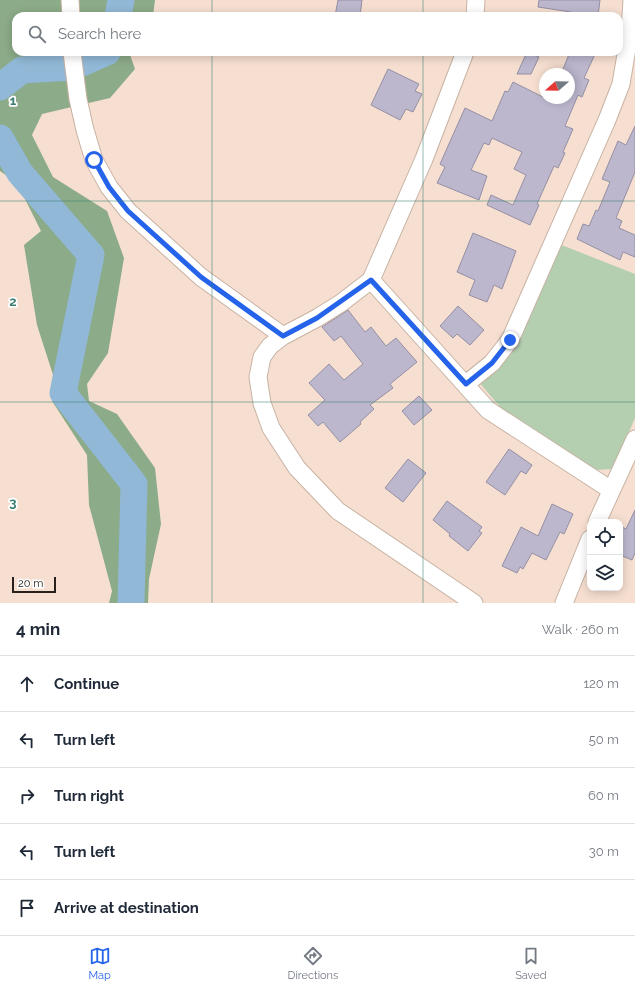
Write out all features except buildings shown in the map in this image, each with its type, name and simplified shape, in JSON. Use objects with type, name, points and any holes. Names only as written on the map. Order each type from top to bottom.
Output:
[{"type":"street","points":[[70,0],[71,12]]},
{"type":"street","points":[[475,12],[476,0]]},
{"type":"street","points":[[466,384],[492,363],[510,340],[607,120],[621,84],[630,31],[632,0]]},
{"type":"street","points":[[73,56],[84,130],[94,160],[109,187],[128,211],[201,277],[283,336]]},
{"type":"street","points":[[463,56],[424,159],[371,280],[317,318],[283,336],[270,346],[262,357],[258,377],[262,403],[271,428],[297,468],[338,511],[474,603]]},
{"type":"street","points":[[371,280],[488,410],[610,490]]},
{"type":"street","points":[[598,519],[610,490],[635,439]]},
{"type":"street","points":[[564,603],[587,546]]},
{"type":"green space","points":[[0,0],[155,0],[154,12],[12,12],[12,56],[130,56],[135,69],[110,98],[42,114],[32,135],[53,177],[107,211],[124,258],[108,353],[87,384],[89,401],[117,414],[155,468],[161,524],[149,579],[148,603],[109,603],[112,591],[89,505],[87,455],[52,401],[54,378],[37,325],[24,245],[41,231],[17,183],[0,171]]},
{"type":"green space","points":[[559,244],[635,274],[635,418],[613,469],[597,470],[507,415],[478,381],[499,367],[518,345]]},
{"type":"waterway","points":[[119,12],[121,0]]},
{"type":"waterway","points":[[0,87],[22,70],[73,67],[98,56]]},
{"type":"waterway","points":[[0,138],[20,173],[91,255],[63,393],[134,484],[131,603]]},
{"type":"route","points":[[94,160],[109,187],[128,211],[201,277],[283,336],[341,303],[371,280],[466,384],[492,363],[510,340]]}]
